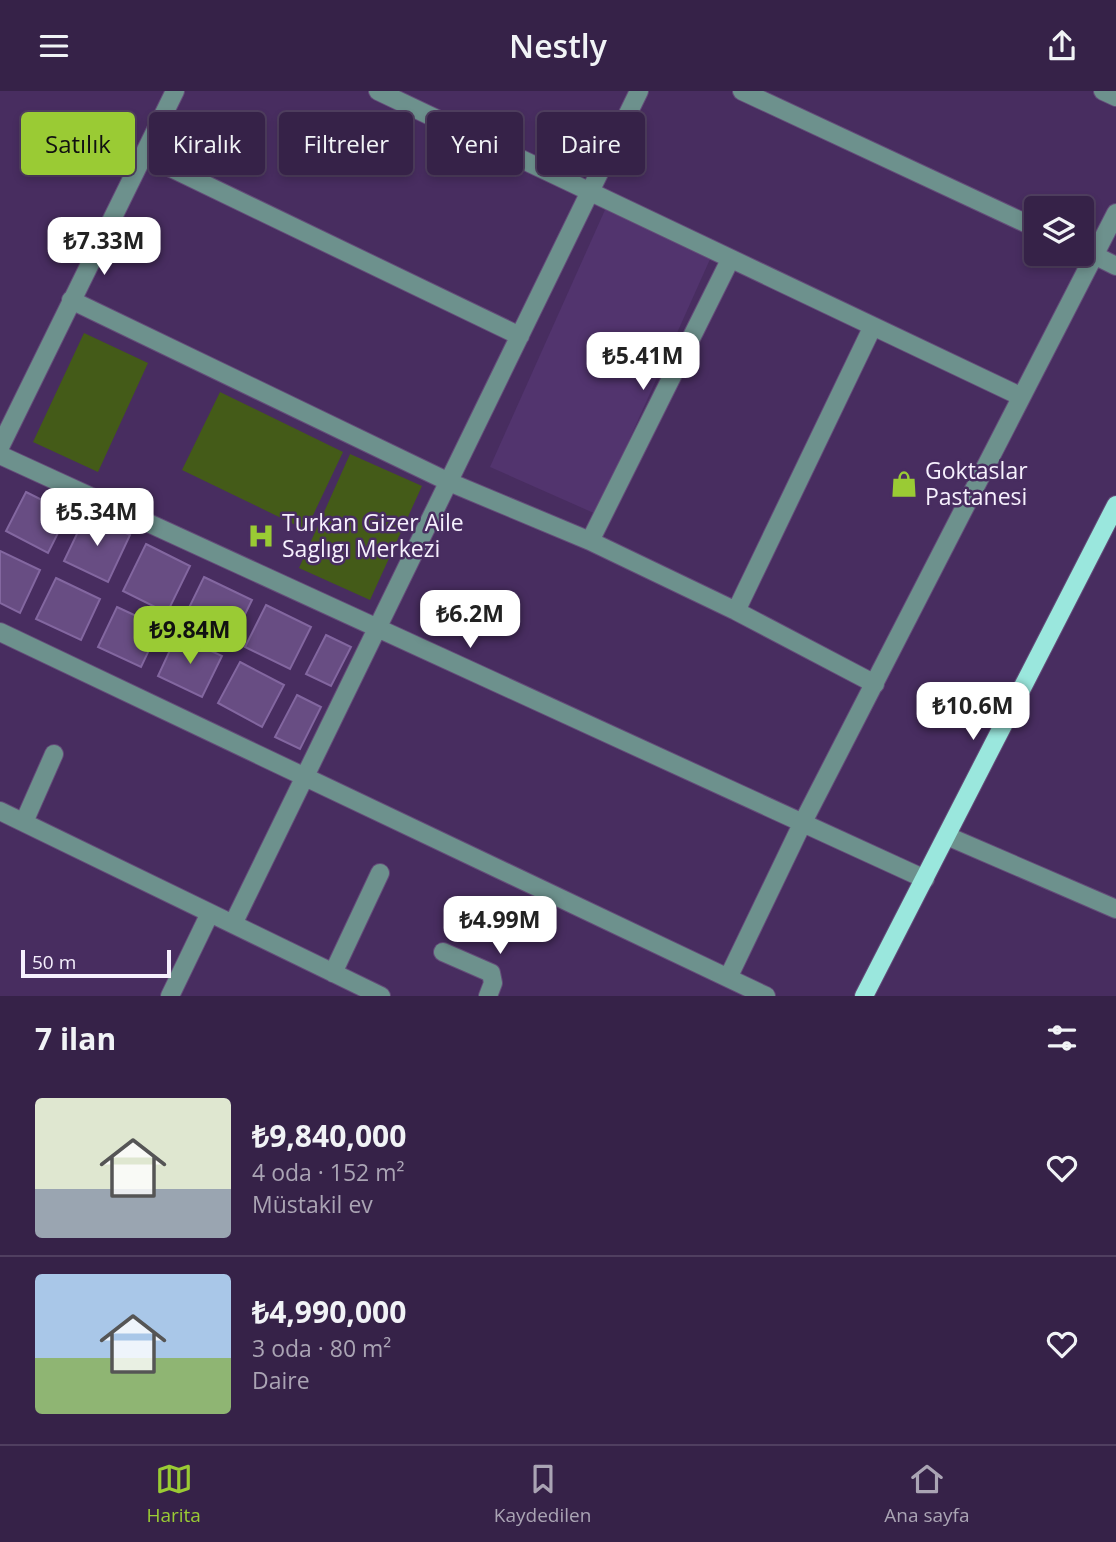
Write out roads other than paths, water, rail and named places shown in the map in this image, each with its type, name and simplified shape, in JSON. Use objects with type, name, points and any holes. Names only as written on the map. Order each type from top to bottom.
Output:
[{"type":"main road","points":[[870,994],[925,879],[1116,505]]},
{"type":"street","points":[[0,447],[175,91]]},
{"type":"street","points":[[378,91],[1020,396]]},
{"type":"street","points":[[233,924],[639,91]]},
{"type":"street","points":[[742,91],[1024,222]]},
{"type":"street","points":[[1103,91],[1116,97]]},
{"type":"street","points":[[144,155],[520,336]]},
{"type":"street","points":[[1094,243],[1116,213]]},
{"type":"street","points":[[1094,255],[1116,266]]},
{"type":"street","points":[[590,541],[730,260]]},
{"type":"street","points":[[728,978],[802,824],[1020,396],[1080,266]]},
{"type":"street","points":[[71,300],[449,482],[590,541],[736,611],[875,684]]},
{"type":"street","points":[[736,611],[873,328]]},
{"type":"street","points":[[0,455],[925,879]]},
{"type":"street","points":[[0,632],[766,996]]},
{"type":"street","points":[[24,822],[54,754]]},
{"type":"street","points":[[0,811],[381,996]]},
{"type":"street","points":[[947,836],[1116,909]]},
{"type":"street","points":[[333,973],[380,873]]},
{"type":"street","points":[[170,996],[210,913]]},
{"type":"street","points":[[443,953],[491,974],[493,983],[488,996]]},
{"type":"place","name":"Goktaslar Pastanesi","points":[[904,484]]},
{"type":"place","name":"Turkan Gizer Aile Saglıgı Merkezi","points":[[261,536]]}]
